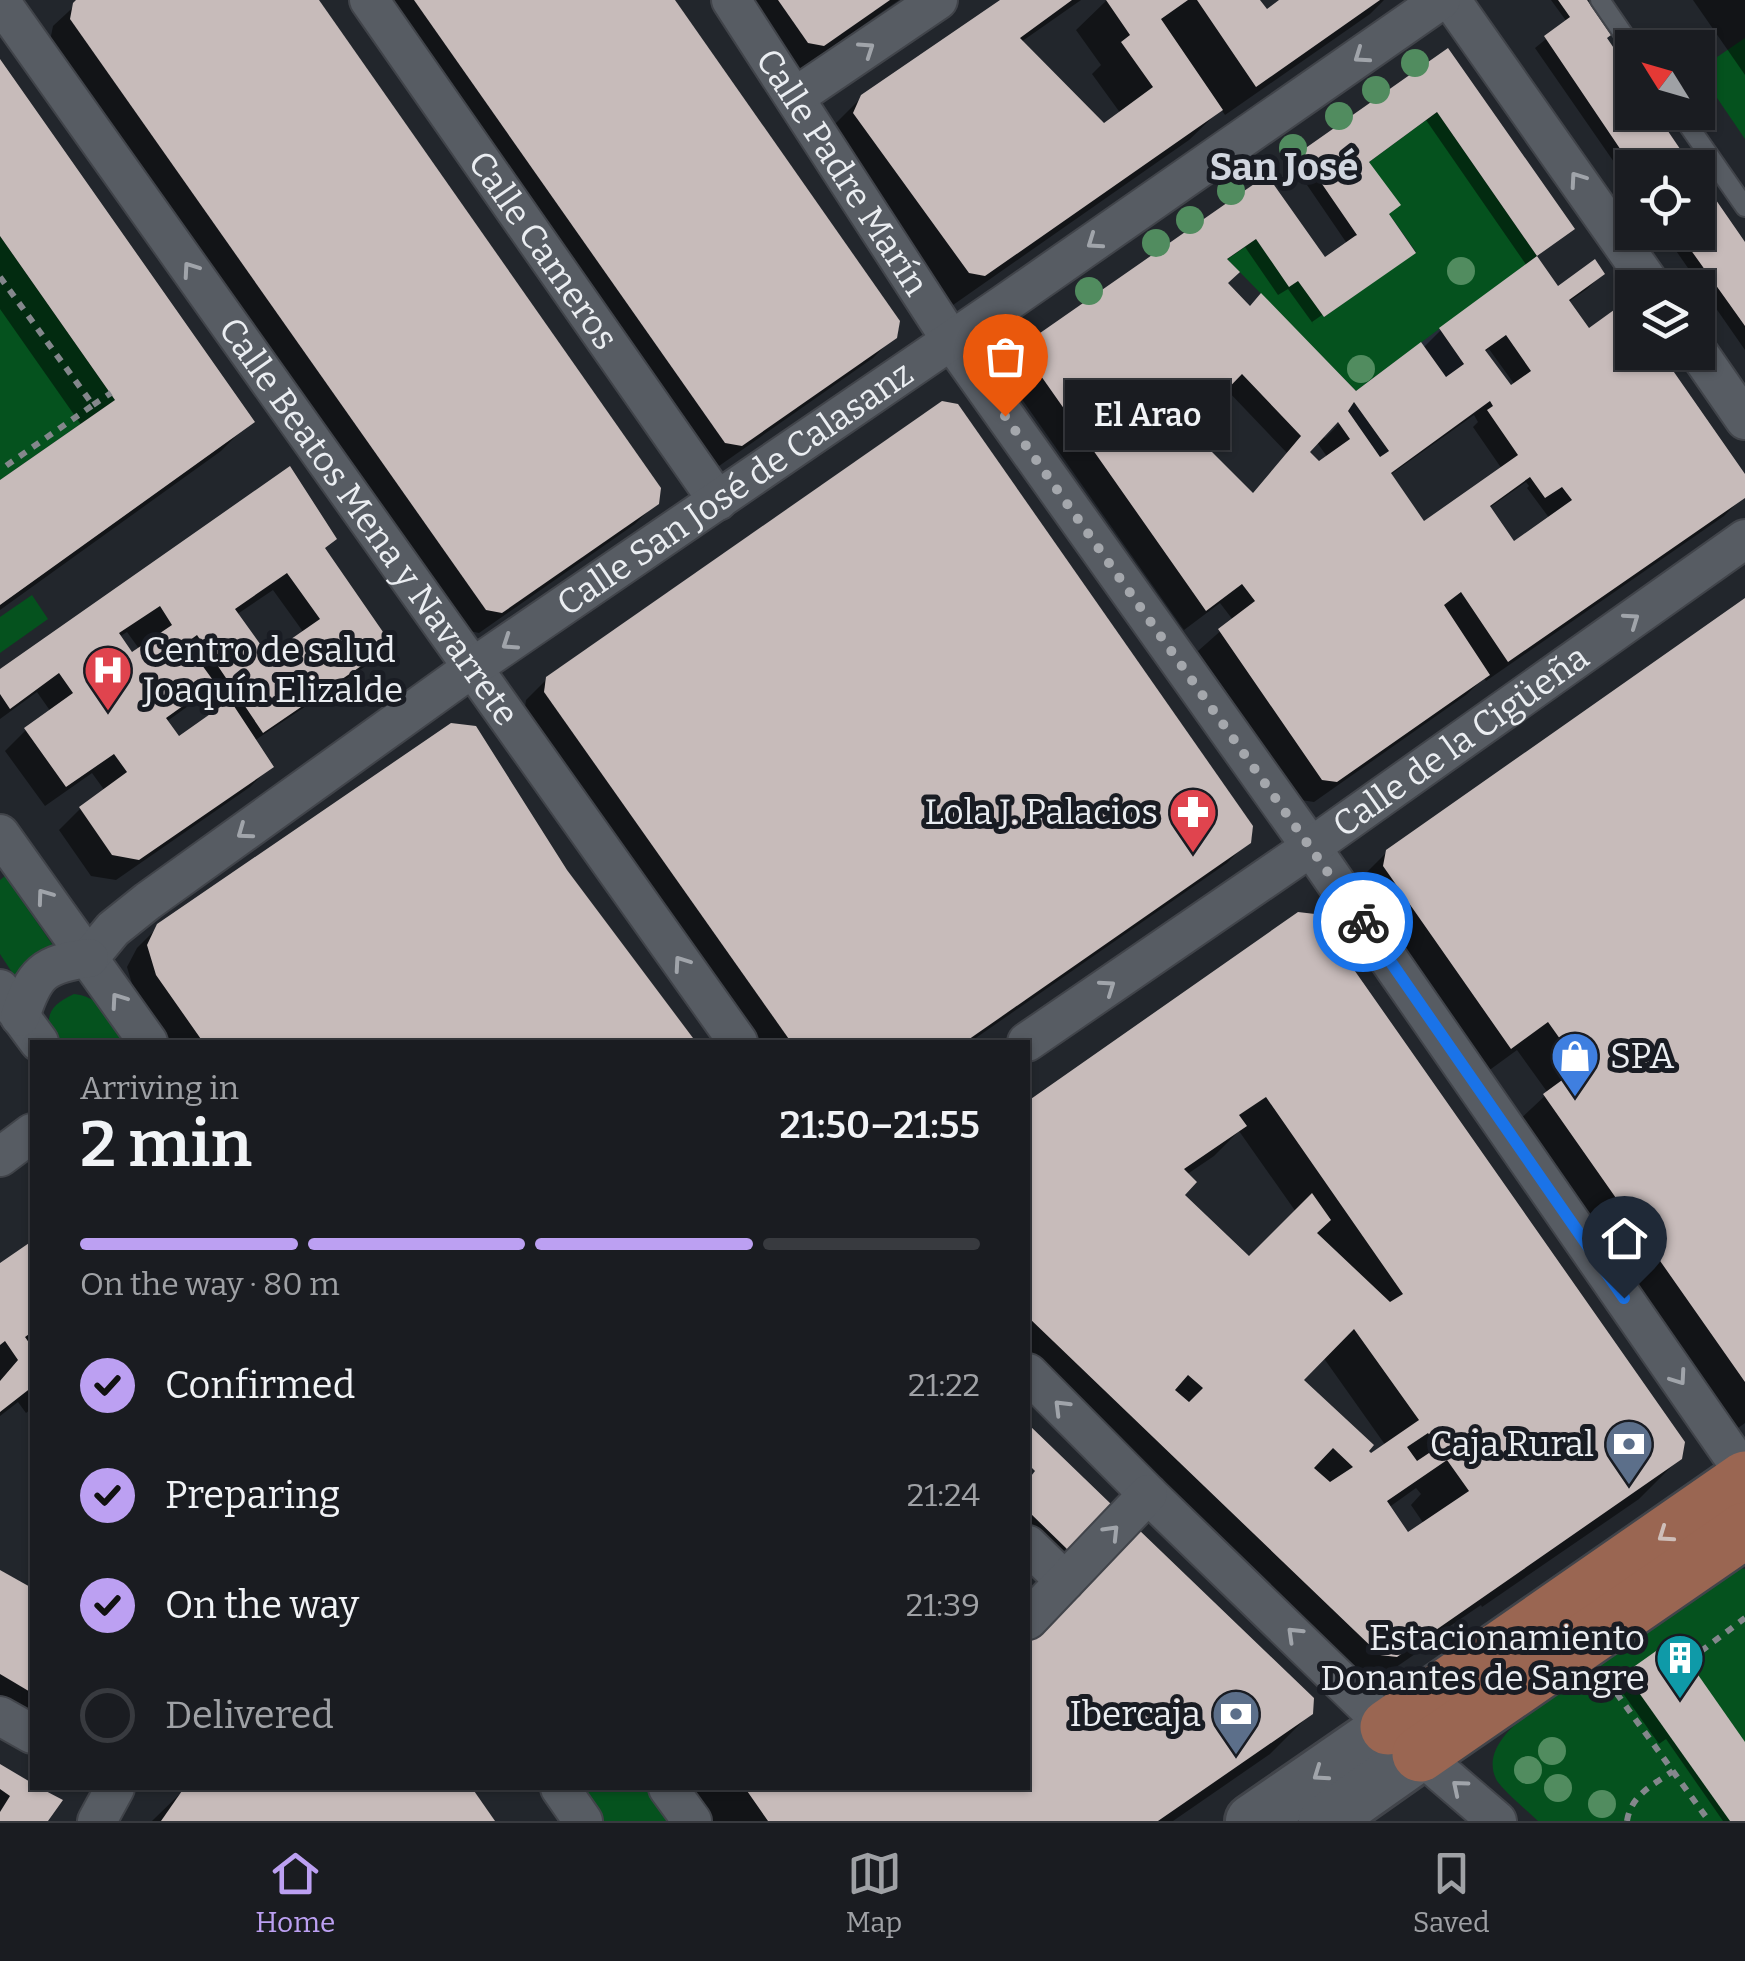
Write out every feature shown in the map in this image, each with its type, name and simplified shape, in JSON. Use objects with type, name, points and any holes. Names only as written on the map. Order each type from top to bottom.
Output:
[{"type":"main road","points":[[1325,1821],[1404,1741],[1745,1476]]},
{"type":"main road","points":[[1252,1821],[1404,1741],[1745,1530]]},
{"type":"street","name":"Calle Cameros","points":[[370,0],[718,501]]},
{"type":"street","name":"Calle Padre Marín","points":[[731,0],[951,340],[1311,847],[1745,1476]]},
{"type":"street","points":[[795,97],[938,0]]},
{"type":"street","name":"Calle San José de Calasanz","points":[[89,958],[113,928],[148,901],[472,668],[1441,0]]},
{"type":"street","points":[[1451,0],[1639,270]]},
{"type":"street","name":"Calle Beatos Mena y Navarrete","points":[[0,1],[737,1040]]},
{"type":"street","points":[[1710,370],[1745,420]]},
{"type":"street","name":"Calle de la Cigüeña","points":[[1030,1040],[1311,847],[1745,539]]},
{"type":"street","points":[[0,834],[147,1040]]},
{"type":"street","points":[[20,1016],[34,981],[48,968],[89,958]]},
{"type":"street","points":[[0,1157],[30,1134]]},
{"type":"street","points":[[1030,1375],[1404,1741],[1497,1821]]},
{"type":"street","points":[[1030,1618],[1148,1494]]},
{"type":"street","points":[[1030,1547],[1066,1581]]},
{"type":"street","points":[[0,1716],[30,1733]]},
{"type":"street","points":[[96,1821],[114,1790]]},
{"type":"street","points":[[561,1790],[583,1821]]},
{"type":"street","points":[[669,1790],[692,1821]]},
{"type":"lane","points":[[1600,0],[1621,30]]},
{"type":"lane","points":[[1692,130],[1745,207]]},
{"type":"path","points":[[0,277],[93,405]]},
{"type":"path","points":[[0,470],[110,393]]},
{"type":"path","points":[[1688,1660],[1745,1618]]},
{"type":"path","points":[[1605,1677],[1709,1821]]},
{"type":"path","points":[[1627,1821],[1638,1796],[1673,1770]]},
{"type":"shaded area","points":[[1439,328],[1490,401],[1391,473],[1348,411],[1356,391]]},
{"type":"green space","points":[[1745,38],[1745,139],[1715,95],[1715,58]]},
{"type":"green space","points":[[1437,112],[1537,256],[1356,391],[1227,259],[1256,239],[1290,286],[1298,281],[1324,317],[1416,252],[1389,214],[1369,162]]},
{"type":"green space","points":[[0,236],[115,400],[0,480]]},
{"type":"green space","points":[[32,595],[48,619],[0,653],[0,617]]},
{"type":"green space","points":[[5,876],[61,957],[19,983],[0,954],[0,880]]},
{"type":"green space","points":[[74,994],[92,1000],[111,1018],[125,1040],[52,1040],[49,1019],[59,1003]]},
{"type":"green space","points":[[1741,1568],[1745,1569],[1745,1821],[1538,1821],[1496,1779],[1494,1754],[1507,1733]]},
{"type":"green space","points":[[579,1790],[649,1790],[671,1821],[602,1821]]},
{"type":"building","points":[[76,0],[319,0],[661,488],[659,504],[502,613],[486,610],[70,19]]},
{"type":"building","points":[[414,0],[675,0],[900,321],[897,338],[742,446],[725,443]]},
{"type":"building","points":[[778,0],[890,0],[824,46],[808,43]]},
{"type":"building","points":[[1000,0],[1072,0],[1020,38],[1104,123],[1153,87],[1121,42],[1130,35],[1106,0],[1188,0],[1161,19],[1223,110],[985,276],[969,273],[853,113],[861,95]]},
{"type":"building","points":[[1197,0],[1260,0],[1267,9],[1279,0],[1380,0],[1256,87]]},
{"type":"building","points":[[1558,0],[1587,0],[1611,35],[1607,38],[1615,50],[1615,130],[1667,130],[1681,150],[1621,150],[1544,36],[1570,17]]},
{"type":"building","points":[[1448,48],[1575,229],[1537,256],[1558,286],[1595,259],[1605,274],[1569,300],[1589,328],[1615,309],[1615,370],[1673,370],[1745,474],[1745,498],[1508,662],[1461,592],[1444,605],[1490,675],[1337,782],[1322,780],[1218,629],[1255,601],[1242,584],[1206,611],[1027,356],[1030,340],[1267,175],[1325,257],[1357,235],[1300,152]],"holes":[[[1437,112],[1537,256],[1439,328],[1464,364],[1446,377],[1421,342],[1356,391],[1261,293],[1250,306],[1228,283],[1240,272],[1227,259],[1256,239],[1289,287],[1298,281],[1324,317],[1416,253],[1389,214],[1401,205],[1369,162]],[[1506,335],[1531,371],[1511,385],[1485,350]],[[1242,374],[1301,436],[1253,493],[1189,429]],[[1490,401],[1493,406],[1487,410],[1518,455],[1424,521],[1391,473]],[[1354,402],[1389,451],[1380,457],[1348,411]],[[1338,422],[1350,439],[1319,461],[1310,452]],[[1530,477],[1545,498],[1562,487],[1572,500],[1514,541],[1490,506]]]},
{"type":"building","points":[[0,59],[255,422],[0,605],[0,480],[115,400],[0,236]]},
{"type":"building","points":[[1715,199],[1745,242],[1745,326],[1715,284],[1715,270],[1705,270],[1691,250],[1715,250]]},
{"type":"building","points":[[942,401],[958,404],[1253,826],[1251,843],[968,1040],[790,1040],[544,692],[546,677]]},
{"type":"building","points":[[290,466],[337,539],[325,548],[392,645],[263,733],[197,635],[186,643],[215,683],[166,718],[179,736],[230,700],[274,767],[139,860],[112,855],[79,807],[127,772],[114,754],[66,787],[24,728],[73,693],[59,673],[10,709],[0,694],[0,669]],"holes":[[[287,573],[320,619],[268,655],[235,609]],[[160,606],[172,625],[132,652],[119,633]]]},
{"type":"building","points":[[1745,598],[1745,1382],[1543,1094],[1580,1067],[1548,1022],[1511,1049],[1383,866],[1386,850]]},
{"type":"building","points":[[451,723],[476,726],[567,870],[694,1040],[202,1040],[156,975],[147,945],[157,924]]},
{"type":"building","points":[[1298,912],[1315,914],[1685,1442],[1682,1459],[1397,1657],[1380,1655],[1030,1319],[1030,1100]],"holes":[[[1266,1097],[1403,1294],[1390,1302],[1317,1233],[1331,1220],[1312,1193],[1249,1256],[1185,1195],[1197,1182],[1184,1169],[1247,1126],[1239,1115]],[[1354,1329],[1419,1420],[1371,1453],[1374,1445],[1304,1380]],[[1188,1375],[1203,1388],[1189,1402],[1175,1390]],[[1428,1433],[1438,1447],[1417,1461],[1407,1447]],[[1333,1448],[1353,1467],[1330,1482],[1314,1468]],[[1447,1460],[1469,1491],[1408,1532],[1387,1501]]]},
{"type":"building","points":[[30,1242],[30,1333],[25,1337],[30,1344],[30,1389],[0,1412],[0,1381],[18,1360],[5,1341],[0,1345],[0,1263]]},
{"type":"building","points":[[1030,1426],[1112,1505],[1068,1550],[1030,1513],[1030,1477],[1035,1471],[1030,1466]]},
{"type":"building","points":[[1137,1528],[1314,1698],[1313,1714],[1158,1821],[768,1821],[746,1790],[1030,1790],[1030,1642]]},
{"type":"building","points":[[0,1570],[30,1587],[30,1692],[0,1674]]},
{"type":"building","points":[[1673,1639],[1745,1742],[1745,1821],[1730,1821],[1625,1673]]},
{"type":"building","points":[[0,1764],[30,1782],[30,1790],[44,1790],[63,1800],[48,1821],[0,1821],[0,1812],[10,1796],[0,1789]]},
{"type":"building","points":[[183,1790],[473,1790],[495,1821],[161,1821]]},
{"type":"way so far","points":[[1005,416],[1363,922]]},
{"type":"place","name":"El Arao","points":[[1005,416]]},
{"type":"place","name":"Centro de salud Joaquín Elizalde","points":[[108,712]]},
{"type":"place","name":"Lola J. Palacios","points":[[1193,854]]},
{"type":"place","name":"SPA","points":[[1575,1098]]},
{"type":"place","name":"Caja Rural","points":[[1629,1486]]},
{"type":"place","name":"Estacionamiento Donantes de Sangre","points":[[1680,1700]]},
{"type":"place","name":"Ibercaja","points":[[1236,1756]]},
{"type":"district","name":"San José","points":[[1284,167]]},
{"type":"route","points":[[1363,922],[1624,1298]]}]
